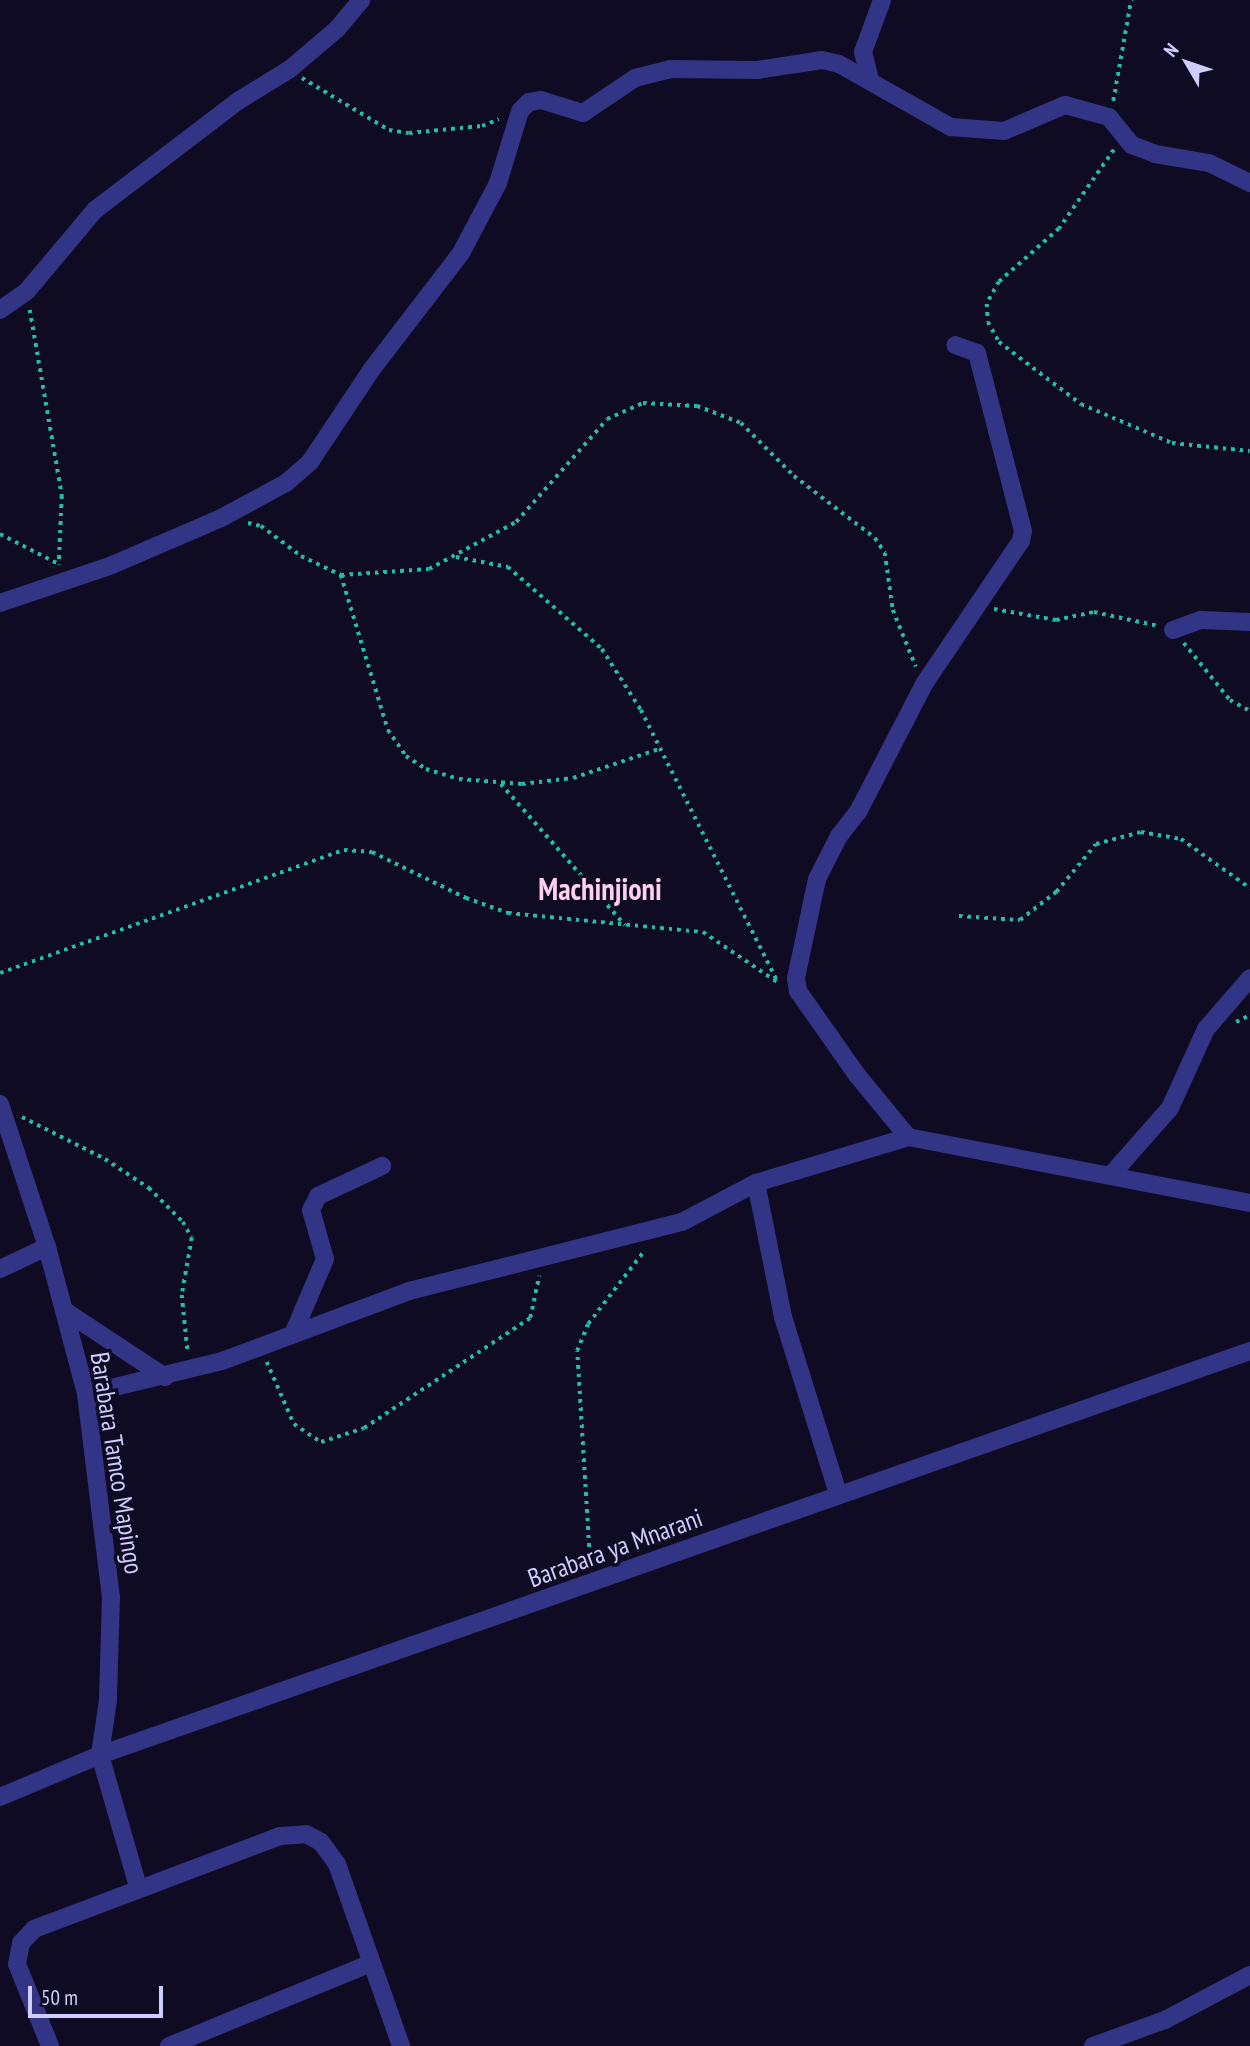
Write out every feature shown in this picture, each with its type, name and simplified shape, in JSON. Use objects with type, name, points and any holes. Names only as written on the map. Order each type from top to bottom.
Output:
[{"type":"street","points":[[0,310],[27,291],[95,210],[237,102],[290,69],[337,29],[360,0]]},
{"type":"street","points":[[870,80],[863,52],[882,0]]},
{"type":"street","points":[[0,603],[60,573],[221,518],[286,483],[310,462],[372,369],[438,289],[498,183],[520,111],[541,100],[583,113],[635,78],[670,69],[757,70],[822,60],[870,80],[951,127],[968,132],[1004,131],[1065,105],[1109,117],[1132,145],[1154,154],[1209,163],[1250,183]]},
{"type":"street","points":[[908,1136],[798,991],[799,957],[817,879],[839,836],[858,812],[924,684],[1021,541],[1023,531],[977,353],[954,345]]},
{"type":"street","points":[[1173,629],[1201,620],[1250,622]]},
{"type":"street","points":[[1111,1175],[1170,1108],[1206,1029],[1250,978]]},
{"type":"street","name":"Barabara Tamco Mapingo","points":[[0,1105],[47,1247],[86,1394],[111,1597],[108,1700],[100,1755]]},
{"type":"street","points":[[86,1394],[190,1370],[409,1291],[682,1222],[756,1183],[908,1136],[1250,1203]]},
{"type":"street","points":[[293,1334],[325,1259],[311,1210],[318,1196],[382,1166]]},
{"type":"street","points":[[756,1183],[783,1317],[838,1494]]},
{"type":"street","points":[[0,1269],[47,1247]]},
{"type":"street","points":[[65,1311],[165,1377]]},
{"type":"street","name":"Barabara ya Mnarani","points":[[0,1797],[100,1755],[592,1586],[838,1494],[1250,1351]]},
{"type":"street","points":[[100,1755],[138,1887]]},
{"type":"street","points":[[50,2046],[17,1964],[21,1943],[34,1929],[138,1887],[280,1836],[306,1834],[321,1842],[337,1864],[369,1964],[401,2046]]},
{"type":"street","points":[[169,2046],[369,1964]]},
{"type":"street","points":[[1093,2046],[1164,2020],[1250,1975]]},
{"type":"path","points":[[1109,117],[1131,0]]},
{"type":"path","points":[[290,69],[389,131],[409,134],[482,126],[520,111]]},
{"type":"path","points":[[1122,134],[1108,166],[1059,229],[999,282],[987,304],[988,322],[999,342],[1081,404],[1131,428],[1172,443],[1250,451]]},
{"type":"path","points":[[27,291],[62,496],[60,573]]},
{"type":"path","points":[[221,518],[261,526],[301,556],[341,575],[429,569],[454,557],[533,508],[607,419],[643,403],[697,406],[741,423],[794,476],[875,538],[885,552],[903,642],[924,684]]},
{"type":"path","points":[[0,534],[60,573]]},
{"type":"path","points":[[454,557],[508,566],[602,649],[738,897],[756,947],[779,983]]},
{"type":"path","points":[[341,575],[388,730],[406,756],[426,769],[459,779],[499,782],[573,778],[659,749]]},
{"type":"path","points":[[979,604],[1056,620],[1094,612],[1173,629],[1230,700],[1250,711]]},
{"type":"path","points":[[499,782],[626,926]]},
{"type":"path","points":[[959,916],[1020,920],[1056,892],[1096,844],[1140,832],[1181,839],[1250,888]]},
{"type":"path","points":[[0,973],[344,850],[372,852],[466,898],[508,913],[703,932],[779,983],[798,991]]},
{"type":"path","points":[[0,1105],[104,1159],[149,1188],[183,1222],[192,1238],[182,1296],[190,1370]]},
{"type":"path","points":[[592,1586],[577,1351],[588,1324],[646,1248]]},
{"type":"path","points":[[260,1346],[294,1424],[321,1441],[364,1428],[530,1318],[538,1295],[540,1260]]},
{"type":"district","name":"Machinjioni","points":[[600,889]]}]
